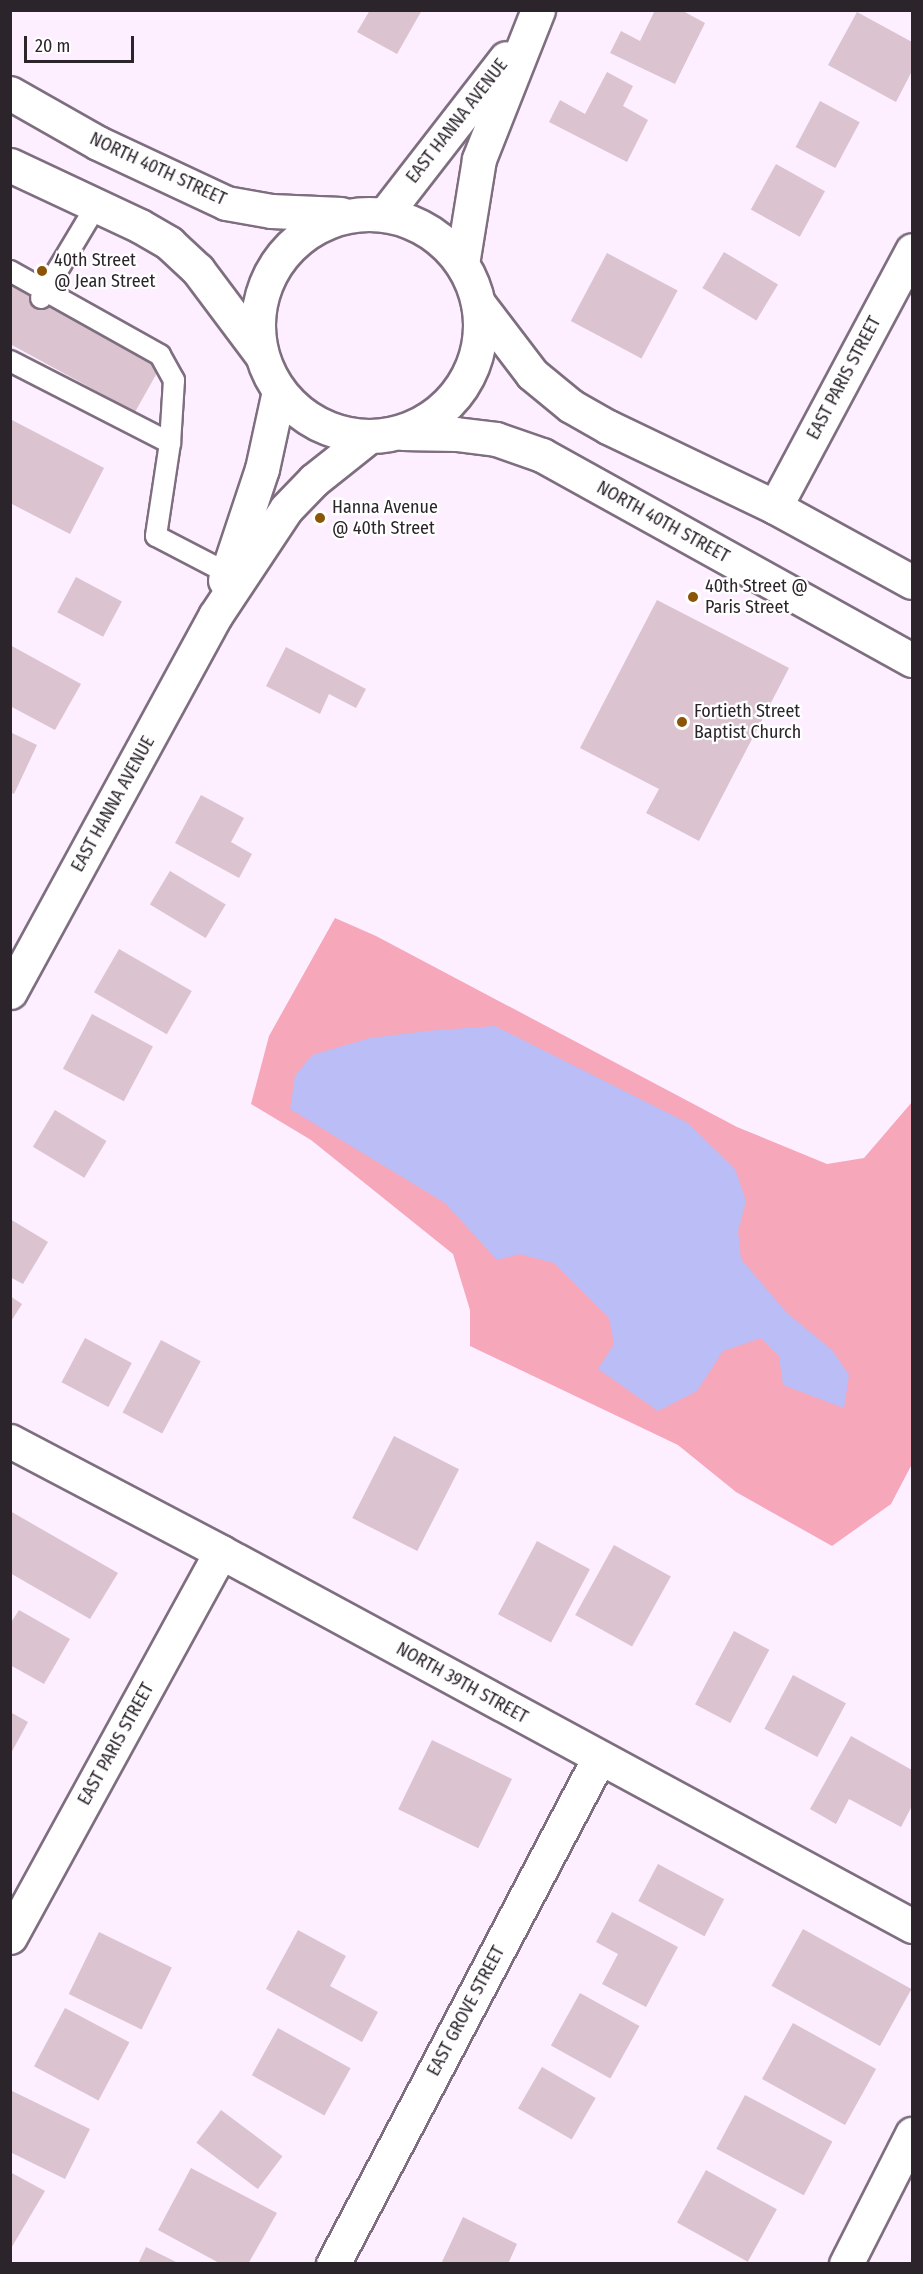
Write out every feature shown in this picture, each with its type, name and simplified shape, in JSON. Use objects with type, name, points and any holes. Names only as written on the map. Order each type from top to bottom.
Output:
[{"type":"street","name":"EAST HANNA AVENUE","points":[[385,214],[534,19]]},
{"type":"street","name":"EAST HANNA AVENUE","points":[[462,264],[479,159],[534,19]]},
{"type":"street","name":"NORTH 40TH STREET","points":[[10,93],[98,143],[226,203],[272,211],[385,214],[415,223],[442,240],[462,264]]},
{"type":"street","points":[[10,165],[140,226],[177,251],[198,270],[225,303],[261,355]]},
{"type":"street","points":[[261,355],[257,324],[262,293],[275,265],[296,241],[322,224],[351,214]]},
{"type":"street","name":"EAST PARIS STREET","points":[[775,507],[912,250]]},
{"type":"street","points":[[462,264],[478,303],[532,374],[571,406],[608,428],[775,507],[912,582]]},
{"type":"street","name":"EAST HANNA AVENUE","points":[[10,992],[215,616],[286,509],[314,480],[383,435],[425,421],[449,403],[468,376],[478,344],[478,303]]},
{"type":"street","name":"NORTH 40TH STREET","points":[[261,355],[279,392],[303,416],[334,431],[383,435],[456,434],[496,439],[542,455],[912,660]]},
{"type":"street","name":"EAST HANNA AVENUE","points":[[215,616],[262,469],[279,392]]},
{"type":"street","name":"NORTH 39TH STREET","points":[[10,1441],[912,1926]]},
{"type":"street","name":"EAST PARIS STREET","points":[[10,1937],[220,1552]]},
{"type":"street","name":"EAST GROVE STREET","points":[[333,2264],[599,1758]]},
{"type":"street","points":[[846,2264],[912,2134]]},
{"type":"lane","points":[[44,294],[96,206]]},
{"type":"lane","points":[[10,271],[44,294],[127,340],[160,355],[174,380],[170,443],[156,536],[227,573]]},
{"type":"lane","points":[[12,354],[97,399],[170,443]]},
{"type":"shaded area","points":[[335,918],[376,936],[737,1127],[827,1164],[864,1158],[912,1102],[912,1464],[891,1504],[832,1546],[736,1492],[678,1445],[470,1346],[470,1310],[453,1254],[311,1140],[251,1104],[269,1036]]},
{"type":"water","points":[[495,1026],[688,1123],[735,1169],[746,1201],[738,1231],[741,1259],[787,1313],[832,1350],[849,1375],[844,1408],[783,1385],[779,1356],[761,1338],[723,1351],[697,1391],[658,1411],[598,1369],[614,1344],[609,1318],[554,1263],[519,1254],[497,1260],[445,1203],[290,1109],[295,1076],[312,1055],[370,1038]]},
{"type":"building","points":[[370,10],[422,10],[397,54],[357,32]]},
{"type":"building","points":[[655,10],[681,10],[705,23],[675,84],[610,53],[621,31],[640,41]]},
{"type":"building","points":[[857,12],[912,42],[912,71],[896,102],[828,65]]},
{"type":"building","points":[[607,72],[633,86],[623,106],[648,120],[627,162],[549,122],[560,100],[585,114]]},
{"type":"building","points":[[820,101],[860,122],[835,168],[796,147]]},
{"type":"building","points":[[776,164],[825,191],[800,237],[751,209]]},
{"type":"building","points":[[724,252],[778,284],[756,320],[702,288]]},
{"type":"building","points":[[607,253],[678,291],[641,359],[571,321]]},
{"type":"building","points":[[10,281],[162,364],[135,412],[10,344]]},
{"type":"building","points":[[10,419],[104,468],[70,534],[10,503]]},
{"type":"building","points":[[76,577],[122,601],[103,637],[57,612]]},
{"type":"building","points":[[657,600],[789,668],[699,841],[646,813],[659,789],[580,748]]},
{"type":"building","points":[[10,645],[81,684],[55,730],[10,706]]},
{"type":"building","points":[[286,647],[366,689],[356,708],[329,694],[320,714],[266,686]]},
{"type":"building","points":[[10,732],[37,745],[14,794],[10,792]]},
{"type":"building","points":[[201,795],[244,818],[231,842],[252,854],[239,878],[175,843]]},
{"type":"building","points":[[170,871],[226,904],[206,938],[150,904]]},
{"type":"building","points":[[119,949],[192,991],[167,1034],[94,992]]},
{"type":"building","points":[[92,1014],[153,1046],[124,1101],[63,1069]]},
{"type":"building","points":[[55,1110],[106,1141],[84,1178],[33,1147]]},
{"type":"building","points":[[10,1219],[48,1242],[23,1284],[10,1277]]},
{"type":"building","points":[[10,1296],[22,1304],[10,1323]]},
{"type":"building","points":[[85,1338],[132,1363],[108,1407],[62,1382]]},
{"type":"building","points":[[161,1340],[201,1361],[162,1434],[123,1412]]},
{"type":"building","points":[[394,1436],[459,1469],[417,1551],[352,1518]]},
{"type":"building","points":[[10,1511],[118,1573],[90,1619],[10,1573]]},
{"type":"building","points":[[537,1541],[590,1569],[551,1642],[498,1614]]},
{"type":"building","points":[[614,1545],[671,1577],[632,1646],[575,1615]]},
{"type":"building","points":[[19,1610],[70,1639],[44,1684],[10,1665],[10,1624]]},
{"type":"building","points":[[734,1631],[769,1650],[730,1723],[695,1704]]},
{"type":"building","points":[[793,1675],[846,1703],[817,1757],[764,1729]]},
{"type":"building","points":[[10,1712],[28,1722],[10,1755]]},
{"type":"building","points":[[851,1736],[912,1770],[912,1806],[901,1827],[849,1799],[836,1824],[810,1809]]},
{"type":"building","points":[[432,1740],[512,1779],[478,1848],[398,1809]]},
{"type":"building","points":[[658,1864],[724,1899],[705,1936],[638,1901]]},
{"type":"building","points":[[612,1912],[678,1947],[646,2007],[602,1984],[618,1954],[596,1942]]},
{"type":"building","points":[[803,1929],[911,1989],[880,2046],[771,1986]]},
{"type":"building","points":[[298,1930],[346,1956],[330,1986],[378,2012],[362,2042],[266,1989]]},
{"type":"building","points":[[99,1932],[172,1968],[142,2030],[69,1994]]},
{"type":"building","points":[[580,1993],[639,2026],[610,2078],[551,2045]]},
{"type":"building","points":[[65,2008],[129,2042],[98,2101],[34,2066]]},
{"type":"building","points":[[793,2023],[876,2069],[845,2125],[762,2079]]},
{"type":"building","points":[[278,2028],[351,2068],[324,2115],[252,2075]]},
{"type":"building","points":[[542,2067],[596,2098],[572,2140],[518,2109]]},
{"type":"building","points":[[10,2090],[90,2129],[65,2179],[10,2152]]},
{"type":"building","points":[[745,2095],[832,2141],[804,2195],[716,2149]]},
{"type":"building","points":[[221,2110],[282,2156],[258,2189],[196,2143]]},
{"type":"building","points":[[191,2168],[277,2213],[248,2264],[221,2264],[158,2230]]},
{"type":"building","points":[[706,2170],[777,2209],[748,2262],[677,2222]]},
{"type":"building","points":[[10,2172],[45,2191],[10,2250]]},
{"type":"building","points":[[463,2217],[517,2244],[508,2264],[441,2264]]},
{"type":"building","points":[[146,2247],[180,2264],[138,2264]]},
{"type":"place","name":"40th Street @ Jean Street","points":[[42,271]]},
{"type":"place","name":"Hanna Avenue @ 40th Street","points":[[320,518]]},
{"type":"place","name":"40th Street @ Paris Street","points":[[693,597]]},
{"type":"place","name":"Fortieth Street Baptist Church","points":[[682,722]]}]
